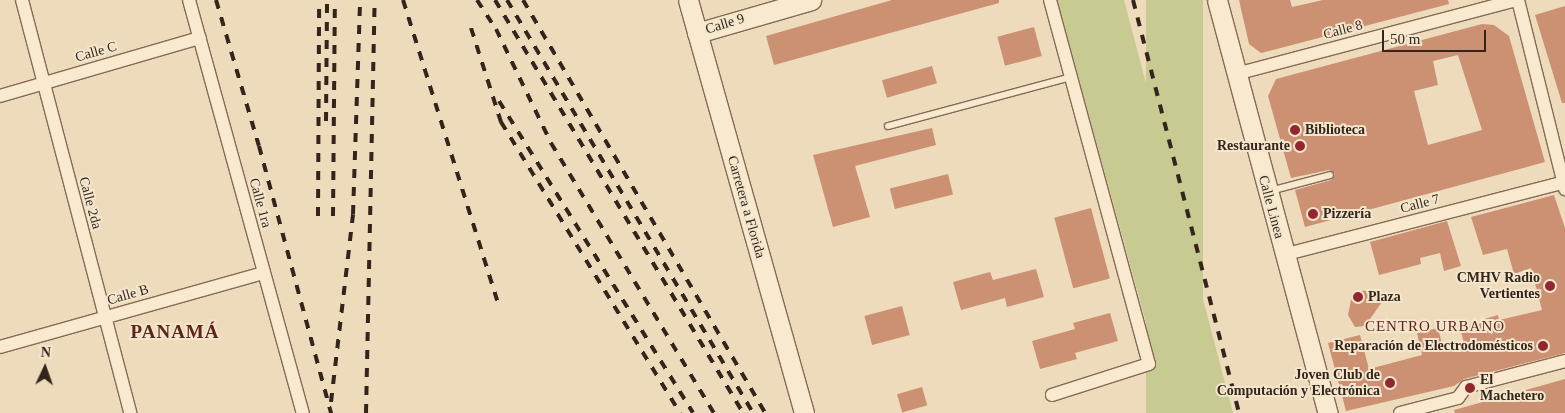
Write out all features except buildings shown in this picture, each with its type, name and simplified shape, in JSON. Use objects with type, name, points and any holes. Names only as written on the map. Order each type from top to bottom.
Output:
[{"type":"main road","name":"Carretera a Florida","points":[[688,0],[804,413]]},
{"type":"main road","name":"Calle 9","points":[[697,33],[811,0]]},
{"type":"main road","name":"Calle Linea","points":[[1217,0],[1267,192],[1328,413]]},
{"type":"street","name":"Calle 2da","points":[[22,0],[130,413]]},
{"type":"street","name":"Calle 1ra","points":[[189,0],[303,413]]},
{"type":"street","points":[[1050,0],[1149,364],[1052,395]]},
{"type":"street","points":[[1517,0],[1564,184]]},
{"type":"street","name":"Calle 8","points":[[1236,74],[1517,0]]},
{"type":"street","name":"Calle C","points":[[0,96],[200,38]]},
{"type":"street","name":"Calle 7","points":[[1284,255],[1564,184]]},
{"type":"street","name":"Calle B","points":[[0,346],[264,273]]},
{"type":"street","points":[[1400,413],[1458,398],[1466,387],[1565,361]]},
{"type":"lane","points":[[888,126],[1071,77]]},
{"type":"lane","points":[[1267,192],[1330,175]]},
{"type":"green space","points":[[1057,0],[1124,0],[1233,413],[1171,413]]},
{"type":"green space","points":[[1146,0],[1203,0],[1203,413],[1146,413]]},
{"type":"railway","points":[[216,0],[259,146],[331,413]]},
{"type":"railway","points":[[318,216],[319,0]]},
{"type":"railway","points":[[326,121],[327,0]]},
{"type":"railway","points":[[333,216],[335,0]]},
{"type":"railway","points":[[331,402],[353,214],[360,0]]},
{"type":"railway","points":[[366,413],[375,0]]},
{"type":"railway","points":[[403,0],[498,304]]},
{"type":"railway","points":[[477,0],[496,29],[551,143],[714,413]]},
{"type":"railway","points":[[495,0],[743,413]]},
{"type":"railway","points":[[507,0],[753,413]]},
{"type":"railway","points":[[523,0],[765,413]]},
{"type":"railway","points":[[1133,0],[1239,413]]},
{"type":"railway","points":[[471,28],[501,122],[680,413]]},
{"type":"railway","points":[[499,101],[693,413]]},
{"type":"place","name":"Biblioteca","points":[[1295,130]]},
{"type":"place","name":"Restaurante","points":[[1300,146]]},
{"type":"place","name":"Pizzería","points":[[1313,214]]},
{"type":"place","name":"CMHV Radio Vertientes","points":[[1550,286]]},
{"type":"place","name":"Plaza","points":[[1358,297]]},
{"type":"place","name":"Reparación de Electrodomésticos","points":[[1543,346]]},
{"type":"place","name":"Joven Club de Computación y Electrónica","points":[[1390,383]]},
{"type":"place","name":"El Machetero","points":[[1470,388]]},
{"type":"district","name":"CENTRO URBANO","points":[[1435,327]]},
{"type":"district","name":"PANAMÁ","points":[[175,332]]}]
